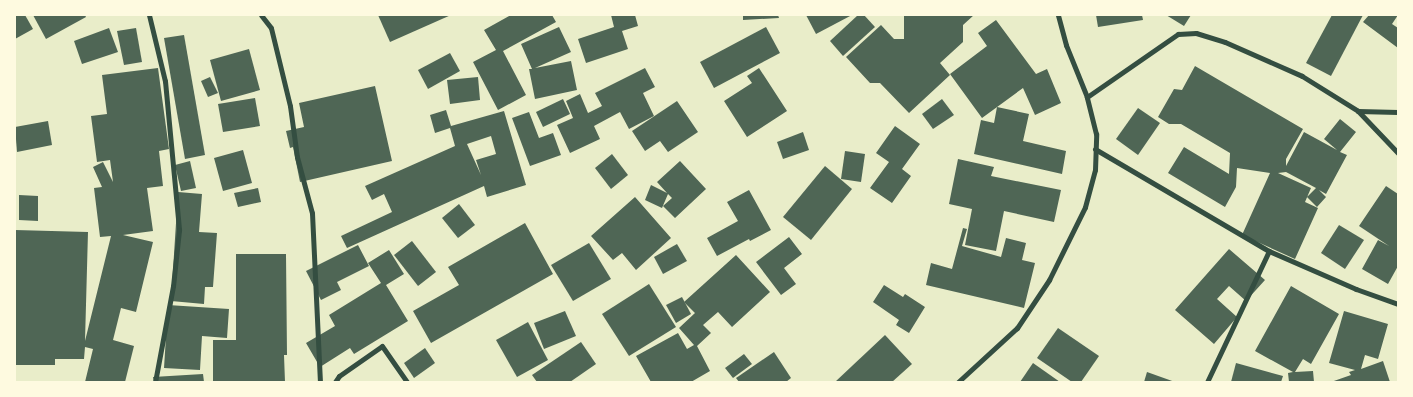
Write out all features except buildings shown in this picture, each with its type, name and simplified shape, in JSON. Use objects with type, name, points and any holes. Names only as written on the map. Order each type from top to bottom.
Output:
[{"type":"street","points":[[148,15],[165,81],[179,230],[173,286],[155,382]]},
{"type":"street","points":[[262,15],[271,28],[274,37],[290,106],[297,157],[312,213],[320,382]]},
{"type":"street","points":[[958,382],[1017,328],[1049,280],[1085,207],[1095,170],[1096,134],[1087,97],[1066,45],[1058,15]]},
{"type":"street","points":[[1087,97],[1178,34],[1196,33],[1225,42],[1302,76],[1358,111],[1398,153]]},
{"type":"street","points":[[1358,111],[1398,112]]},
{"type":"street","points":[[1095,149],[1269,251],[1356,289],[1398,304]]},
{"type":"street","points":[[1207,382],[1269,251]]},
{"type":"street","points":[[335,382],[339,376],[382,346],[407,382]]}]
